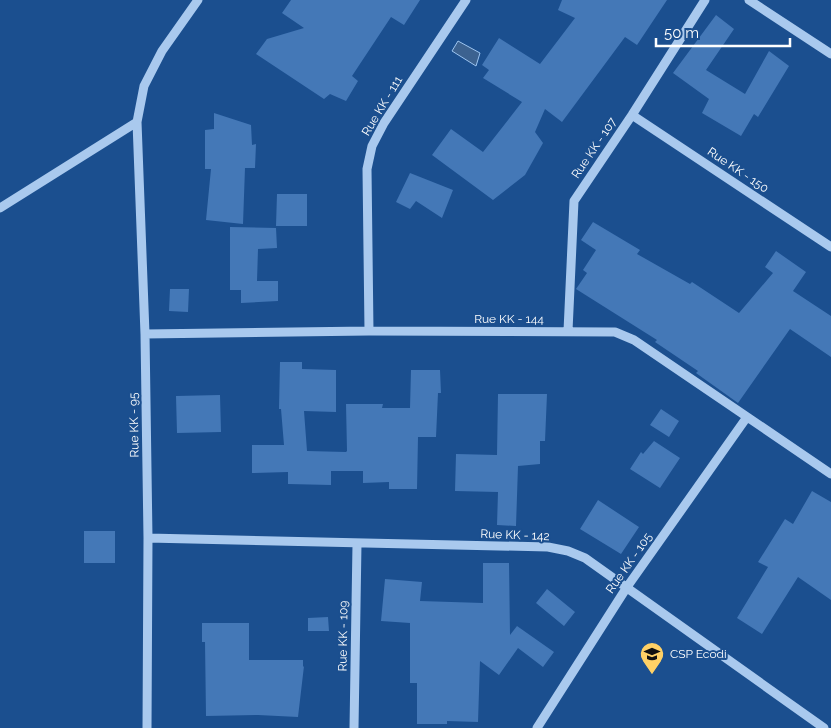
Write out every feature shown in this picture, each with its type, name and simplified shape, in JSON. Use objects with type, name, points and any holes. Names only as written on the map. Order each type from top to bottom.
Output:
[{"type":"street","name":"Rue KK - 95","points":[[147,728],[148,538],[145,334],[137,122],[144,86],[162,51],[198,0]]},
{"type":"street","name":"Rue KK - 111","points":[[369,331],[367,169],[372,146],[384,123],[466,0]]},
{"type":"street","name":"Rue KK - 107","points":[[568,331],[574,201],[632,115],[705,0]]},
{"type":"street","points":[[749,0],[831,54]]},
{"type":"street","name":"Rue KK - 150","points":[[632,115],[831,247]]},
{"type":"street","points":[[0,208],[137,122]]},
{"type":"street","name":"Rue KK - 144","points":[[145,334],[369,331],[615,332],[624,335],[831,474]]},
{"type":"street","name":"Rue KK - 105","points":[[537,728],[627,587],[747,417]]},
{"type":"street","name":"Rue KK - 142","points":[[148,538],[548,547],[568,551],[585,558],[627,587],[824,728]]},
{"type":"street","name":"Rue KK - 109","points":[[354,728],[357,544]]},
{"type":"water","points":[[458,41],[480,53],[476,66],[452,51]]},
{"type":"building","points":[[291,0],[420,0],[404,25],[391,17],[352,76],[358,81],[346,101],[330,94],[324,99],[256,54],[267,39],[304,28],[282,13]]},
{"type":"building","points":[[562,0],[667,0],[637,45],[625,37],[562,122],[545,109],[535,132],[543,143],[525,175],[493,200],[432,155],[451,129],[483,152],[522,102],[483,78],[489,70],[482,65],[499,38],[540,64],[575,18],[558,10]]},
{"type":"building","points":[[716,15],[734,29],[706,70],[745,94],[769,51],[789,66],[758,117],[754,114],[741,136],[702,113],[709,99],[673,73]]},
{"type":"building","points":[[214,113],[251,125],[252,145],[256,144],[255,168],[245,168],[243,224],[206,220],[211,169],[205,169],[205,130],[214,129]]},
{"type":"building","points":[[410,173],[453,190],[442,218],[416,201],[410,209],[396,202]]},
{"type":"building","points":[[277,194],[307,194],[307,226],[276,226]]},
{"type":"building","points":[[593,222],[640,250],[637,254],[690,284],[692,282],[739,313],[773,273],[765,267],[776,251],[806,272],[793,291],[831,316],[831,357],[790,329],[738,403],[696,373],[698,371],[655,342],[657,340],[576,289],[587,273],[583,270],[596,250],[581,240]]},
{"type":"building","points":[[230,227],[276,228],[277,248],[258,249],[257,281],[278,281],[278,301],[241,303],[241,290],[230,290]]},
{"type":"building","points":[[170,289],[189,289],[188,312],[169,311]]},
{"type":"building","points":[[280,362],[302,362],[302,369],[336,370],[336,412],[304,411],[307,451],[346,452],[346,404],[383,404],[382,408],[410,408],[411,370],[440,370],[441,393],[438,393],[436,437],[418,437],[417,489],[389,489],[389,482],[363,483],[363,471],[331,471],[331,485],[288,484],[288,472],[252,473],[252,445],[284,445],[281,409],[279,409]]},
{"type":"building","points":[[498,394],[547,394],[545,441],[540,441],[540,464],[518,466],[516,526],[497,525],[498,492],[455,491],[456,454],[497,455]]},
{"type":"building","points":[[220,395],[221,432],[177,433],[176,396]]},
{"type":"building","points":[[661,409],[679,421],[669,437],[650,425]]},
{"type":"building","points":[[654,441],[680,458],[660,488],[630,469],[641,452],[643,454]]},
{"type":"building","points":[[812,491],[831,502],[831,600],[798,577],[762,634],[737,618],[768,567],[758,562],[785,519],[793,524]]},
{"type":"building","points":[[598,500],[639,527],[621,554],[580,529]]},
{"type":"building","points":[[84,531],[115,531],[115,563],[84,563]]},
{"type":"building","points":[[483,563],[509,563],[510,635],[517,626],[554,652],[543,667],[518,648],[499,675],[480,661],[478,722],[447,721],[447,724],[417,724],[417,683],[410,683],[410,623],[381,621],[385,579],[422,582],[420,601],[483,603]]},
{"type":"building","points":[[547,589],[575,612],[564,626],[536,603]]},
{"type":"building","points":[[328,617],[329,631],[308,631],[308,618]]},
{"type":"building","points":[[202,623],[249,623],[249,660],[303,660],[304,666],[298,717],[258,715],[206,716],[205,642],[202,642]]},
{"type":"place","name":"CSP Ecodi","points":[[652,675]]}]
